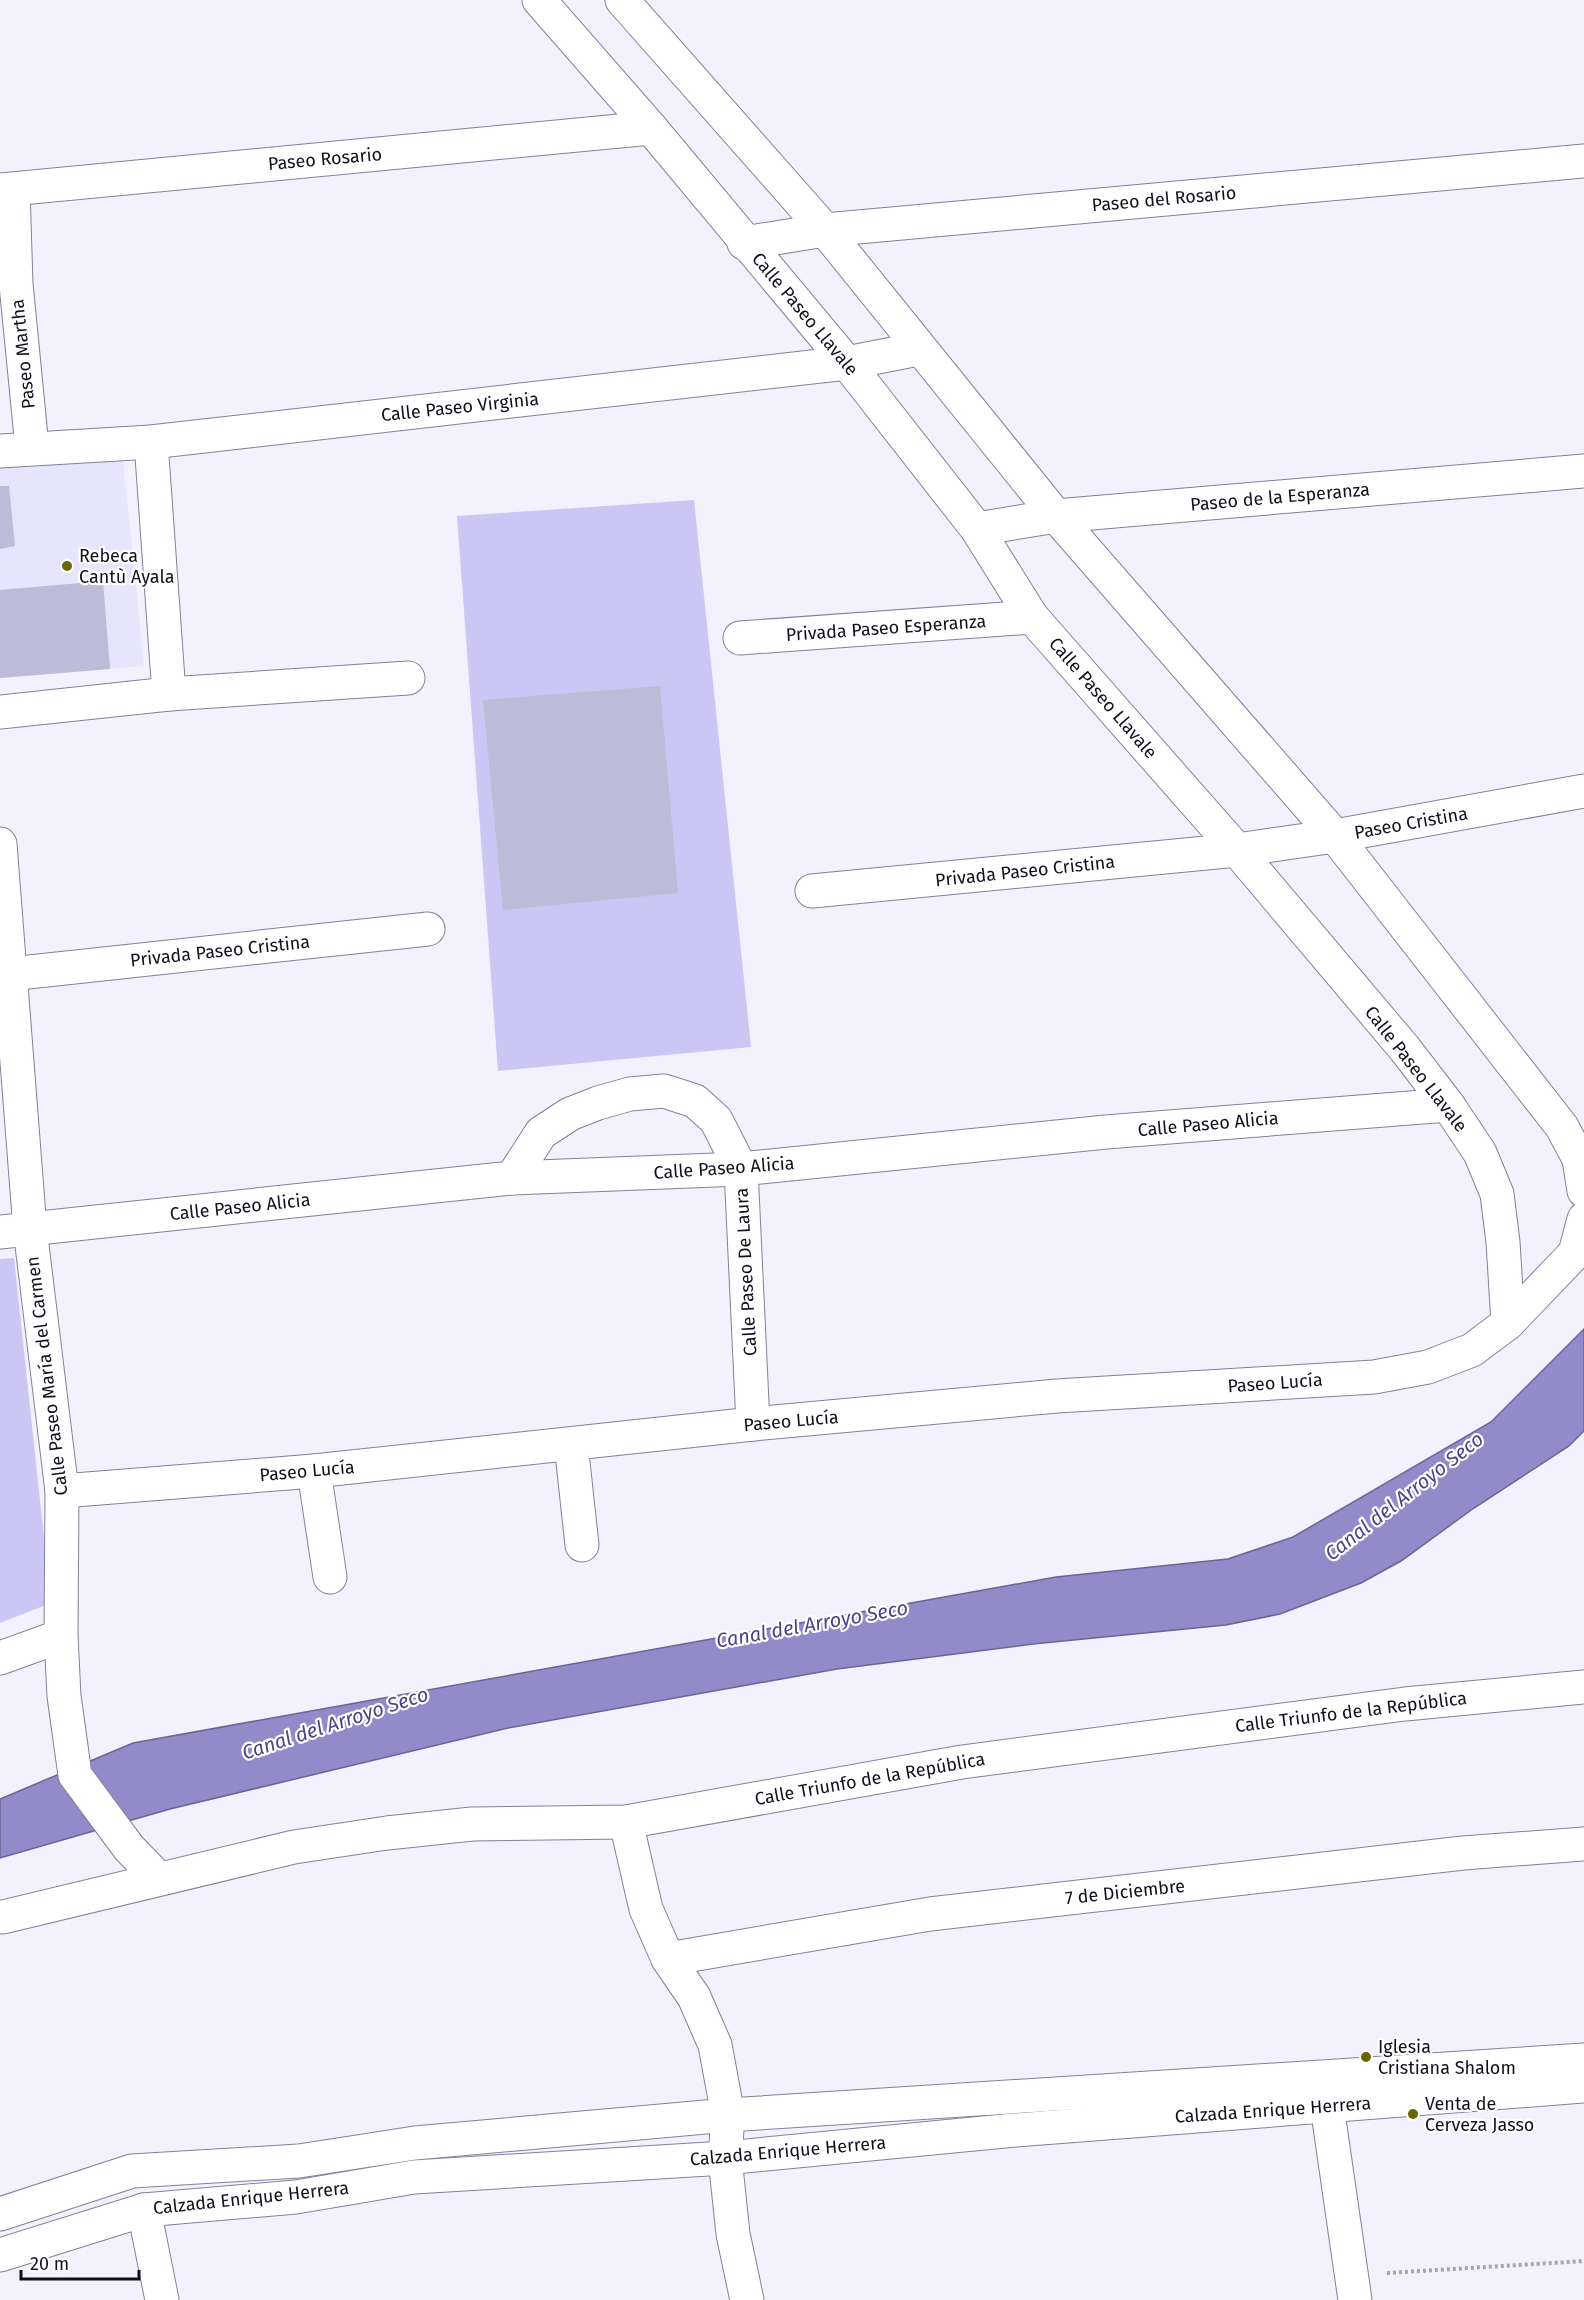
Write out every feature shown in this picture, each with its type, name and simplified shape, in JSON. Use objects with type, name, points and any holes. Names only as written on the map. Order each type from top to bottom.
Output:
[{"type":"street","name":"Calle Paseo Llavale","points":[[539,0],[651,128],[744,243],[847,363],[977,529],[1032,617],[1237,850],[1405,1049],[1448,1105],[1480,1153],[1497,1194],[1503,1242],[1508,1323]]},
{"type":"street","points":[[622,0],[825,230],[918,349],[1056,516],[1335,836],[1573,1124],[1584,1191]]},
{"type":"street","name":"Paseo Rosario","points":[[6,190],[651,128]]},
{"type":"street","name":"Paseo del Rosario","points":[[744,243],[825,230],[1584,161]]},
{"type":"street","name":"Paseo Martha","points":[[6,190],[32,447]]},
{"type":"street","name":"Calle Paseo Virginia","points":[[0,451],[32,447],[151,442],[847,363],[918,349]]},
{"type":"street","points":[[151,442],[169,694]]},
{"type":"street","name":"Paseo de la Esperanza","points":[[977,529],[1056,516],[1584,471]]},
{"type":"street","name":"Privada Paseo Esperanza","points":[[740,638],[1032,617]]},
{"type":"street","points":[[0,712],[169,694],[408,678]]},
{"type":"street","name":"Paseo Cristina","points":[[1237,850],[1335,836],[1584,791]]},
{"type":"street","name":"Calle Paseo María del Carmen","points":[[0,844],[15,1230],[62,1491],[61,1636],[64,1696],[75,1775],[129,1848],[159,1879]]},
{"type":"street","name":"Privada Paseo Cristina","points":[[812,891],[1237,850]]},
{"type":"street","name":"Privada Paseo Cristina","points":[[5,974],[428,928]]},
{"type":"street","name":"Calle Paseo De Laura","points":[[512,1178],[541,1133],[570,1114],[630,1094],[664,1091],[695,1101],[716,1120],[741,1169],[753,1424]]},
{"type":"street","name":"Calle Paseo Alicia","points":[[15,1230],[512,1178],[741,1169],[1106,1132],[1448,1105]]},
{"type":"street","points":[[1508,1323],[1575,1253],[1584,1219]]},
{"type":"street","name":"Paseo Lucía","points":[[62,1491],[314,1471],[753,1424],[1057,1396],[1374,1377],[1428,1367],[1472,1350],[1508,1323]]},
{"type":"street","points":[[571,1444],[582,1545]]},
{"type":"street","points":[[314,1471],[330,1577]]},
{"type":"street","points":[[0,1658],[61,1636]]},
{"type":"street","name":"Calle Triunfo de la República","points":[[3,1917],[294,1847],[387,1833],[472,1824],[626,1822],[962,1762],[1405,1704],[1584,1687]]},
{"type":"street","points":[[626,1822],[646,1910],[668,1959],[694,1997],[715,2045],[728,2115],[725,2158],[733,2234],[747,2300]]},
{"type":"street","name":"7 de Diciembre","points":[[668,1959],[930,1914],[1462,1853],[1584,1844]]},
{"type":"street","name":"Calzada Enrique Herrera","points":[[0,2255],[144,2210],[296,2197],[414,2177],[725,2158],[1015,2130],[1584,2060]]},
{"type":"street","name":"Calzada Enrique Herrera","points":[[0,2214],[132,2171],[299,2161],[415,2143],[728,2115],[1325,2091],[1584,2086]]},
{"type":"street","points":[[1325,2091],[1353,2288]]},
{"type":"street","points":[[144,2210],[162,2300]]},
{"type":"path","points":[[1353,2288],[1584,2261]]},
{"type":"shaded area","name":"Rebeca Cantù Ayala","points":[[123,458],[144,666],[0,678],[0,467]]},
{"type":"shaded area","points":[[694,500],[751,1047],[498,1071],[457,516]]},
{"type":"shaded area","points":[[14,1258],[51,1603],[0,1623],[0,1259]]},
{"type":"water","name":"Canal del Arroyo Seco","points":[[1584,1329],[1584,1431],[1569,1446],[1474,1508],[1401,1561],[1361,1583],[1280,1614],[1226,1625],[1033,1644],[837,1669],[508,1728],[170,1809],[0,1858],[0,1799],[133,1743],[1056,1577],[1228,1559],[1293,1537],[1491,1422]]},
{"type":"building","points":[[0,486],[9,486],[15,546],[0,549]]},
{"type":"building","points":[[103,581],[110,669],[0,678],[0,590]]},
{"type":"building","points":[[660,686],[678,893],[503,910],[483,700]]},
{"type":"place","name":"Rebeca Cantù Ayala","points":[[67,566]]},
{"type":"place","name":"Iglesia Cristiana Shalom","points":[[1366,2057]]},
{"type":"place","name":"Venta de Cerveza Jasso","points":[[1413,2114]]}]
